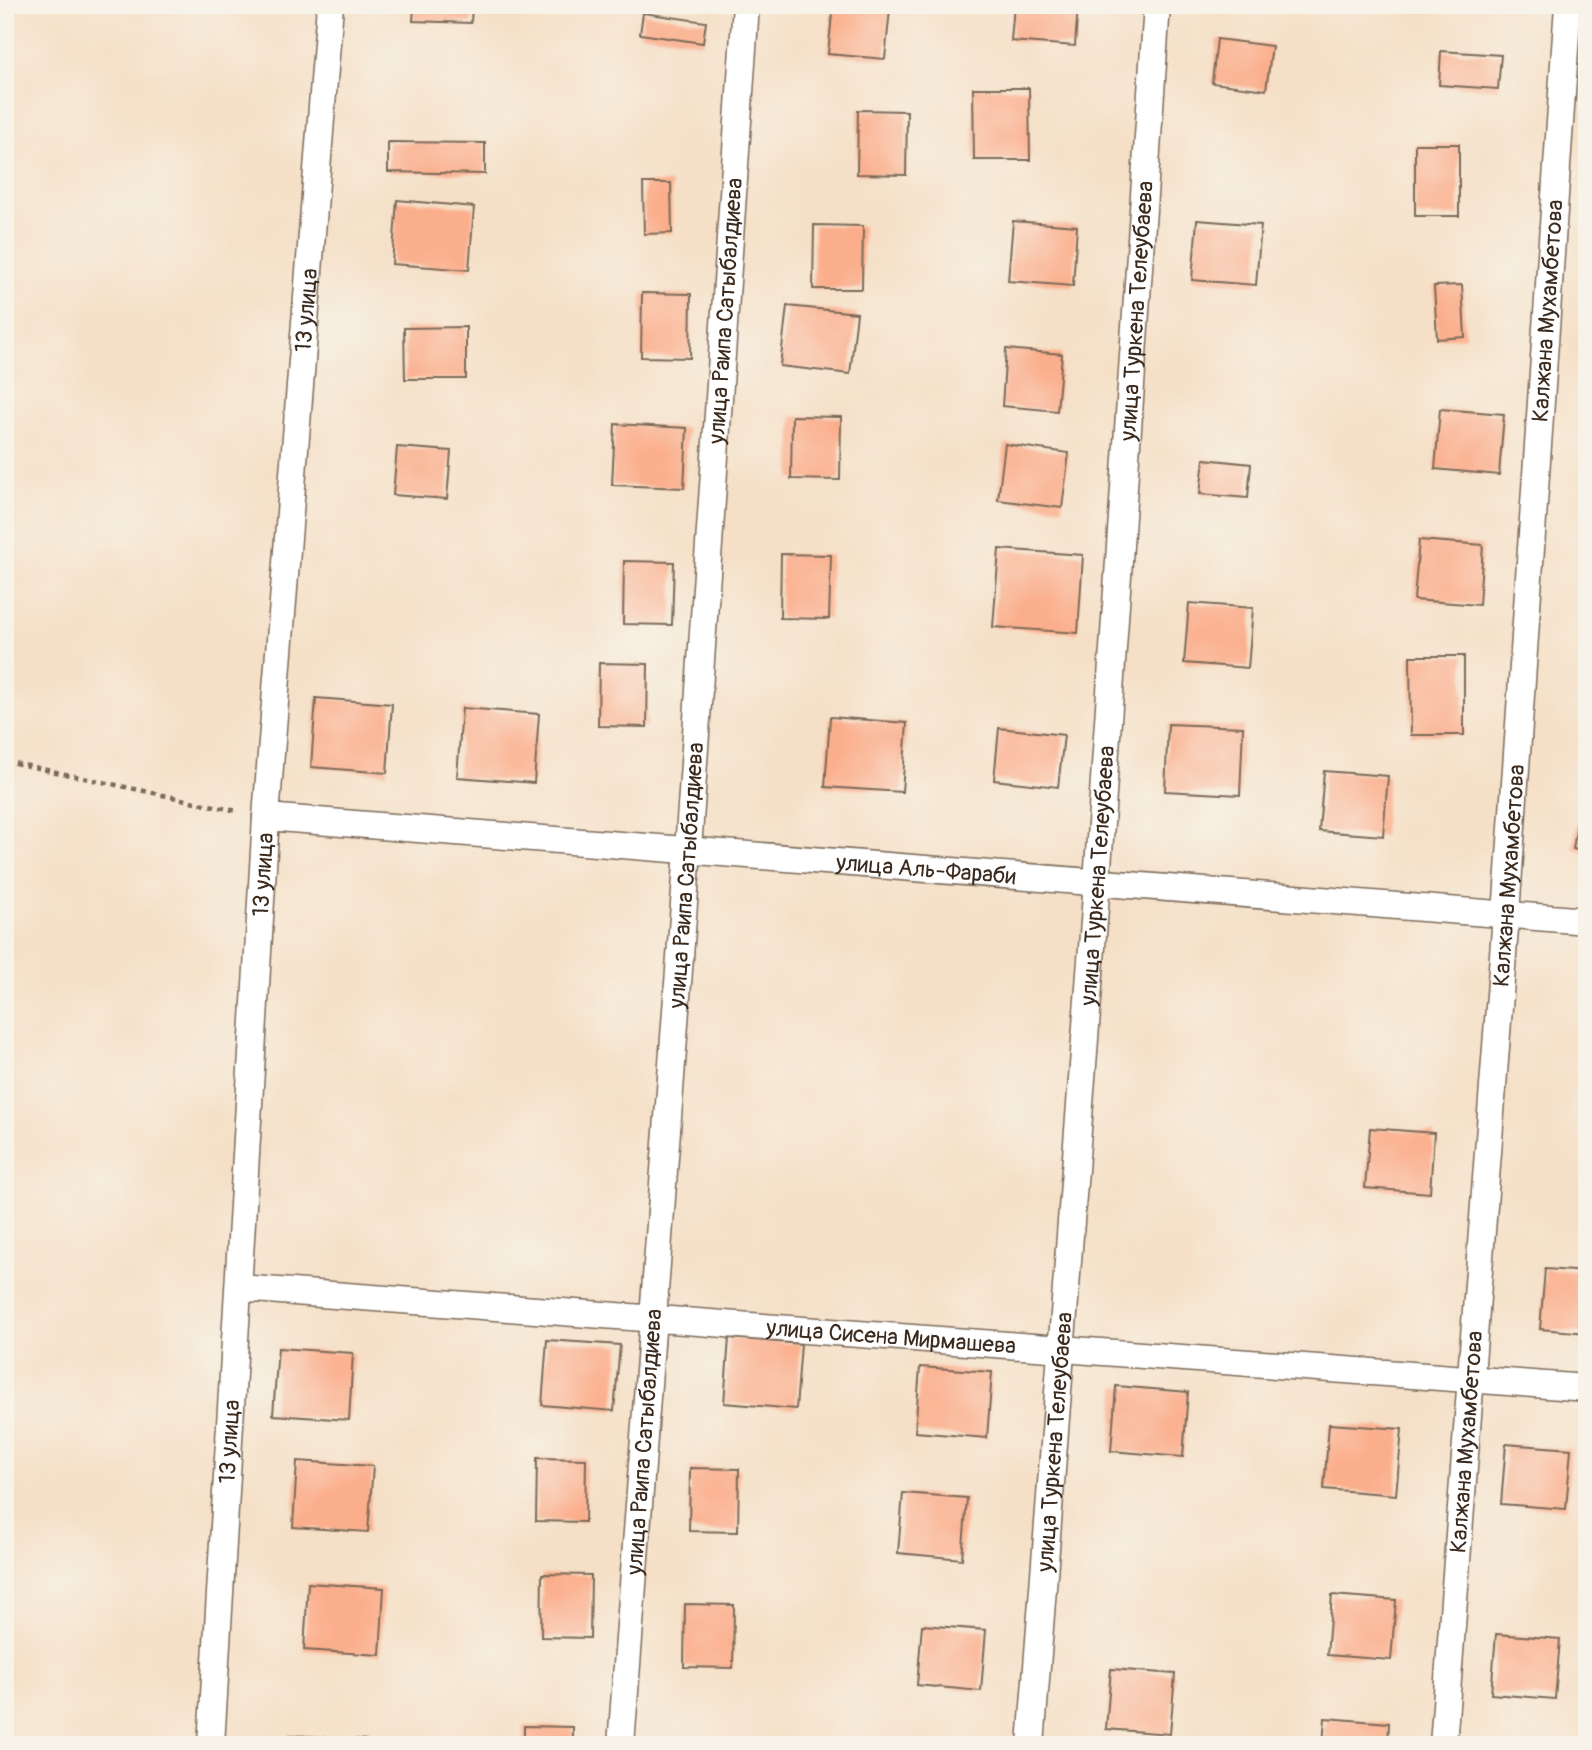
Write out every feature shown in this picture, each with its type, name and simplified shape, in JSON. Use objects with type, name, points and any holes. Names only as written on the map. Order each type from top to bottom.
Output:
[{"type":"street","name":"13 улица","points":[[211,1745],[266,817],[330,5]]},
{"type":"street","name":"улица Раипа Сатыбалдиева","points":[[621,1745],[688,850],[746,5]]},
{"type":"street","name":"улица Туркена Телеубаева","points":[[1031,1745],[1097,882],[1157,5]]},
{"type":"street","name":"Калжана Мухамбетова","points":[[1443,1745],[1506,915],[1568,5]]},
{"type":"street","name":"улица Аль-Фараби","points":[[266,817],[1587,921]]},
{"type":"street","name":"улица Сисена Мирмашева","points":[[239,1288],[1587,1388]]},
{"type":"path","points":[[5,761],[266,817]]},
{"type":"building","points":[[414,5],[472,5],[471,23],[413,21]]},
{"type":"building","points":[[833,5],[890,9],[885,59],[828,54]]},
{"type":"building","points":[[1014,5],[1078,5],[1075,46],[1011,41]]},
{"type":"building","points":[[643,13],[706,22],[703,43],[640,34]]},
{"type":"building","points":[[1217,39],[1272,46],[1266,90],[1212,83]]},
{"type":"building","points":[[1441,51],[1501,55],[1498,89],[1439,85]]},
{"type":"building","points":[[973,88],[1029,88],[1030,160],[974,160]]},
{"type":"building","points":[[858,110],[907,111],[906,175],[857,174]]},
{"type":"building","points":[[388,142],[485,143],[485,174],[388,172]]},
{"type":"building","points":[[1415,144],[1459,144],[1459,216],[1415,216]]},
{"type":"building","points":[[643,183],[671,183],[672,233],[644,234]]},
{"type":"building","points":[[397,200],[474,207],[469,270],[392,264]]},
{"type":"building","points":[[1197,220],[1261,225],[1256,285],[1192,280]]},
{"type":"building","points":[[1013,221],[1077,226],[1073,286],[1008,281]]},
{"type":"building","points":[[814,225],[863,226],[862,289],[813,289]]},
{"type":"building","points":[[1462,285],[1465,337],[1437,339],[1434,286]]},
{"type":"building","points":[[642,293],[691,294],[690,358],[641,357]]},
{"type":"building","points":[[787,306],[857,313],[850,374],[780,366]]},
{"type":"building","points":[[466,327],[466,379],[405,379],[404,328]]},
{"type":"building","points":[[1006,349],[1062,354],[1057,411],[1002,406]]},
{"type":"building","points":[[1440,409],[1504,414],[1499,475],[1435,469]]},
{"type":"building","points":[[792,416],[841,417],[840,480],[791,479]]},
{"type":"building","points":[[615,424],[687,428],[684,488],[612,485]]},
{"type":"building","points":[[1005,444],[1069,453],[1062,508],[998,500]]},
{"type":"building","points":[[397,447],[451,451],[447,499],[393,495]]},
{"type":"building","points":[[1204,459],[1251,464],[1248,498],[1200,494]]},
{"type":"building","points":[[1419,540],[1483,545],[1479,605],[1414,600]]},
{"type":"building","points":[[999,549],[1083,555],[1078,633],[993,627]]},
{"type":"building","points":[[781,554],[831,555],[829,619],[780,618]]},
{"type":"building","points":[[624,561],[674,562],[672,625],[623,624]]},
{"type":"building","points":[[1189,603],[1253,608],[1248,668],[1184,663]]},
{"type":"building","points":[[1410,656],[1464,656],[1464,735],[1411,735]]},
{"type":"building","points":[[599,663],[648,664],[647,727],[598,726]]},
{"type":"building","points":[[316,698],[392,704],[387,773],[311,767]]},
{"type":"building","points":[[462,708],[539,714],[534,783],[457,777]]},
{"type":"building","points":[[830,717],[907,723],[902,792],[825,787]]},
{"type":"building","points":[[1168,724],[1243,727],[1240,795],[1165,791]]},
{"type":"building","points":[[999,728],[1064,735],[1058,787],[994,780]]},
{"type":"building","points":[[1324,771],[1388,776],[1383,836],[1319,831]]},
{"type":"building","points":[[1583,788],[1587,788],[1587,852],[1573,849]]},
{"type":"building","points":[[1370,1128],[1434,1133],[1430,1193],[1365,1188]]},
{"type":"building","points":[[1545,1269],[1587,1272],[1587,1333],[1540,1329]]},
{"type":"building","points":[[729,1338],[801,1344],[796,1409],[724,1403]]},
{"type":"building","points":[[547,1340],[620,1345],[614,1411],[542,1405]]},
{"type":"building","points":[[278,1348],[353,1353],[349,1420],[273,1415]]},
{"type":"building","points":[[920,1367],[992,1372],[987,1438],[915,1432]]},
{"type":"building","points":[[1116,1386],[1188,1392],[1183,1457],[1111,1451]]},
{"type":"building","points":[[1329,1424],[1402,1429],[1396,1495],[1324,1489]]},
{"type":"building","points":[[1506,1444],[1571,1449],[1566,1509],[1501,1504]]},
{"type":"building","points":[[537,1458],[586,1459],[585,1522],[536,1521]]},
{"type":"building","points":[[297,1461],[373,1466],[368,1532],[293,1527]]},
{"type":"building","points":[[690,1468],[739,1469],[738,1532],[689,1531]]},
{"type":"building","points":[[903,1493],[967,1498],[962,1559],[898,1553]]},
{"type":"building","points":[[542,1574],[591,1575],[590,1638],[541,1637]]},
{"type":"building","points":[[308,1583],[384,1588],[380,1655],[304,1650]]},
{"type":"building","points":[[1332,1595],[1396,1600],[1391,1660],[1327,1655]]},
{"type":"building","points":[[685,1604],[734,1605],[733,1668],[684,1667]]},
{"type":"building","points":[[922,1625],[986,1630],[981,1691],[917,1685]]},
{"type":"building","points":[[1496,1634],[1560,1639],[1555,1699],[1491,1694]]},
{"type":"building","points":[[1111,1669],[1175,1674],[1170,1734],[1106,1729]]},
{"type":"building","points":[[1325,1718],[1389,1723],[1388,1745],[1323,1745]]},
{"type":"building","points":[[524,1726],[573,1727],[573,1745],[524,1745]]},
{"type":"building","points":[[290,1735],[366,1740],[366,1745],[290,1745]]},
{"type":"building","points":[[670,1741],[718,1742],[718,1745],[670,1745]]}]
